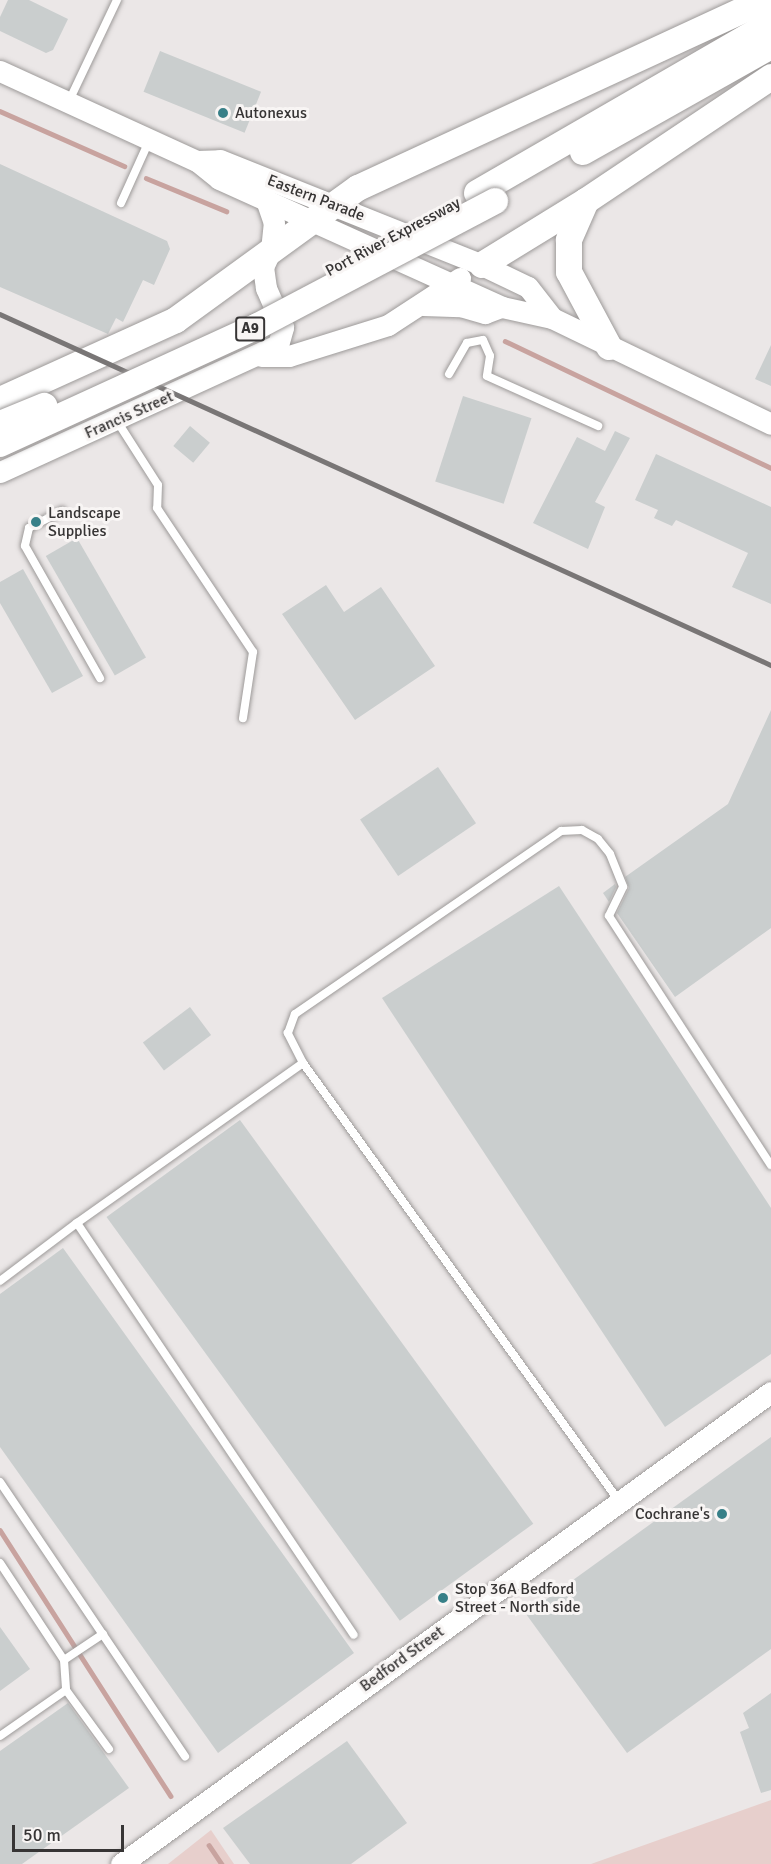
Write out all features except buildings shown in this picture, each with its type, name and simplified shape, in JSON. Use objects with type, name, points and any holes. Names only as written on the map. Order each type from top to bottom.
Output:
[{"type":"highway","points":[[0,399],[176,320],[312,219],[765,0]]},
{"type":"highway","name":"Port River Expressway","points":[[0,424],[240,316],[486,197],[771,23]]},
{"type":"highway","name":"Port River Expressway","points":[[0,444],[258,326],[486,197],[771,46]]},
{"type":"highway","points":[[482,265],[586,201],[771,77]]},
{"type":"highway","points":[[586,201],[569,240],[569,272],[609,347]]},
{"type":"main road","name":"Eastern Parade","points":[[0,71],[197,161],[219,179],[265,197],[502,307],[552,318],[771,424]]},
{"type":"main road","name":"Eastern Parade","points":[[197,161],[220,160],[347,201],[528,287],[552,318]]},
{"type":"main road","points":[[258,356],[278,345],[283,327],[266,288],[263,267],[271,250],[274,223],[265,197]]},
{"type":"main road","points":[[347,201],[363,244]]},
{"type":"main road","points":[[258,356],[289,356],[388,325],[423,305],[482,265]]},
{"type":"main road","points":[[423,305],[459,306],[485,313],[502,307]]},
{"type":"main road","name":"Francis Street","points":[[0,472],[258,356]]},
{"type":"main road","name":"Bedford Street","points":[[121,1864],[771,1392]]},
{"type":"lane","points":[[69,103],[117,0]]},
{"type":"lane","points":[[121,203],[149,139]]},
{"type":"lane","points":[[449,374],[467,343],[483,340],[490,356],[486,376],[598,426]]},
{"type":"lane","points":[[117,421],[158,485],[157,508],[253,652],[243,718]]},
{"type":"lane","points":[[62,511],[29,528],[25,546],[100,678]]},
{"type":"lane","points":[[619,1501],[303,1063],[288,1032],[296,1014],[561,831],[582,830],[598,839],[610,854],[623,887],[609,916],[771,1165]]},
{"type":"lane","points":[[0,1281],[77,1223],[303,1063]]},
{"type":"lane","points":[[77,1223],[354,1635]]},
{"type":"lane","points":[[0,1482],[185,1756]]},
{"type":"lane","points":[[0,1563],[64,1660],[66,1690],[109,1749]]},
{"type":"lane","points":[[64,1660],[103,1634]]},
{"type":"lane","points":[[0,1736],[66,1690]]},
{"type":"shaded area","points":[[771,1800],[771,1864],[591,1864]]},
{"type":"shaded area","points":[[211,1830],[234,1864],[168,1864]]},
{"type":"waterway","points":[[0,111],[124,166]]},
{"type":"waterway","points":[[146,178],[226,211]]},
{"type":"waterway","points":[[505,341],[771,468]]},
{"type":"waterway","points":[[0,1530],[171,1796]]},
{"type":"waterway","points":[[209,1845],[222,1864]]},
{"type":"railway","points":[[0,314],[771,665]]},
{"type":"place","name":"Autonexus","points":[[223,113]]},
{"type":"place","name":"Landscape Supplies","points":[[36,522]]},
{"type":"place","name":"Cochrane's","points":[[722,1514]]},
{"type":"place","name":"Stop 36A Bedford Street - North side","points":[[443,1598]]}]
